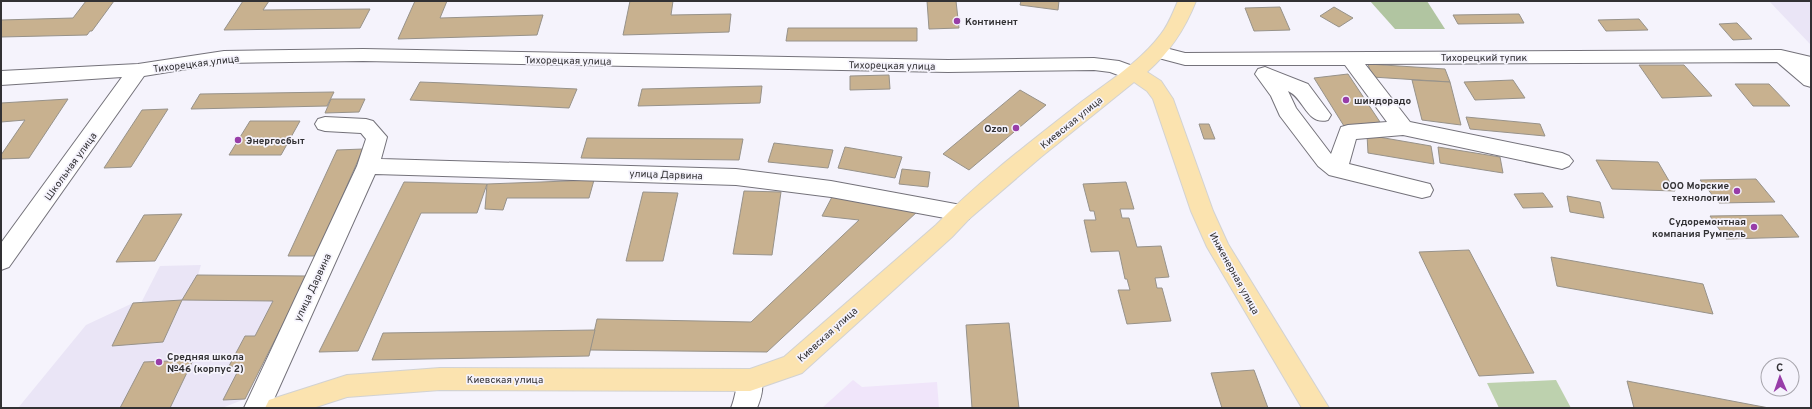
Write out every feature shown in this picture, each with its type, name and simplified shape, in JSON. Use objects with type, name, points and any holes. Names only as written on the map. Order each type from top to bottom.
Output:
[{"type":"main road","name":"Киевская улица","points":[[278,408],[326,391],[347,386],[440,379],[750,380],[793,365],[944,230],[961,213],[1079,114],[1134,74],[1158,52],[1182,17],[1187,1]]},
{"type":"main road","name":"Инженерная улица","points":[[1134,74],[1150,80],[1160,91],[1202,211],[1218,247],[1316,408]]},
{"type":"street","name":"Тихорецкий тупик","points":[[1158,52],[1185,59],[1781,56],[1811,63]]},
{"type":"street","name":"Тихорецкая улица","points":[[1,78],[138,70],[224,57],[363,55],[948,66],[1094,64],[1112,66],[1134,74]]},
{"type":"street","points":[[1781,56],[1811,80]]},
{"type":"street","points":[[1251,58],[1267,76],[1280,95],[1287,111],[1324,161],[1337,169],[1422,190]]},
{"type":"street","points":[[1350,58],[1403,128]]},
{"type":"street","name":"Школьная улица","points":[[1,261],[138,70]]},
{"type":"street","points":[[1267,76],[1301,89],[1321,115]]},
{"type":"street","name":"улица Дарвина","points":[[257,408],[368,166],[377,137],[366,126],[325,124]]},
{"type":"street","points":[[1337,169],[1348,132],[1403,128],[1562,161]]},
{"type":"street","name":"улица Дарвина","points":[[368,166],[736,177],[831,189],[961,213]]},
{"type":"street","points":[[744,408],[748,398],[750,380]]},
{"type":"shaded area","points":[[1769,1],[1811,1],[1811,45],[1810,44]]},
{"type":"shaded area","name":"Средняя школа №46 (корпус 2)","points":[[201,265],[198,275],[307,276],[245,399],[222,408],[18,408],[86,325],[133,303],[141,303],[160,266]]},
{"type":"shaded area","points":[[853,380],[862,387],[937,382],[939,408],[822,408]]},
{"type":"green space","points":[[1370,1],[1427,1],[1445,29],[1395,29]]},
{"type":"green space","points":[[1556,380],[1571,408],[1499,408],[1487,383]]},
{"type":"building","points":[[86,1],[114,1],[92,31],[90,31],[87,35],[1,37],[1,20],[73,18]]},
{"type":"building","points":[[243,1],[269,1],[263,10],[370,9],[360,28],[224,30]]},
{"type":"building","points":[[415,1],[447,1],[440,18],[543,15],[537,35],[398,39]]},
{"type":"building","points":[[630,1],[673,1],[671,15],[731,14],[729,32],[623,35]]},
{"type":"building","points":[[927,1],[956,1],[959,28],[929,29]]},
{"type":"building","points":[[1021,1],[1059,1],[1058,10],[1020,5]]},
{"type":"building","points":[[1280,7],[1290,30],[1254,31],[1245,8]]},
{"type":"building","points":[[1334,7],[1353,18],[1339,27],[1320,16]]},
{"type":"building","points":[[1519,14],[1524,23],[1458,24],[1453,15]]},
{"type":"building","points":[[1639,19],[1648,30],[1606,31],[1598,20]]},
{"type":"building","points":[[1737,23],[1752,39],[1733,40],[1719,24]]},
{"type":"building","points":[[788,28],[917,28],[917,41],[786,41]]},
{"type":"building","points":[[1368,64],[1445,69],[1450,82],[1372,77]]},
{"type":"building","points":[[1639,65],[1684,65],[1712,96],[1662,98]]},
{"type":"building","name":"шиндорадо","points":[[1348,74],[1380,122],[1344,126],[1314,78]]},
{"type":"building","points":[[889,75],[890,89],[850,90],[850,76]]},
{"type":"building","points":[[1412,80],[1450,82],[1461,125],[1422,120]]},
{"type":"building","points":[[1513,80],[1525,98],[1475,100],[1464,82]]},
{"type":"building","points":[[420,82],[577,89],[569,108],[410,100]]},
{"type":"building","points":[[1735,84],[1769,84],[1790,106],[1753,106]]},
{"type":"building","points":[[762,86],[760,103],[638,106],[642,89]]},
{"type":"building","points":[[1020,90],[1046,105],[969,170],[943,154]]},
{"type":"building","points":[[334,92],[327,106],[191,109],[200,94]]},
{"type":"building","points":[[68,99],[29,158],[1,159],[1,155],[25,120],[1,122],[1,103]]},
{"type":"building","points":[[331,99],[365,99],[359,112],[325,113]]},
{"type":"building","points":[[168,109],[131,167],[104,168],[142,110]]},
{"type":"building","points":[[1466,117],[1540,124],[1545,136],[1470,129]]},
{"type":"building","points":[[250,121],[300,121],[281,155],[229,155]]},
{"type":"building","points":[[1199,124],[1209,124],[1215,139],[1204,139]]},
{"type":"building","points":[[1367,135],[1431,146],[1434,164],[1368,153]]},
{"type":"building","points":[[587,138],[743,139],[739,160],[581,158]]},
{"type":"building","points":[[774,143],[833,150],[828,168],[768,162]]},
{"type":"building","points":[[845,147],[902,157],[895,178],[838,168]]},
{"type":"building","points":[[1438,147],[1500,157],[1503,173],[1440,163]]},
{"type":"building","points":[[363,149],[316,256],[288,256],[337,150]]},
{"type":"building","points":[[1596,160],[1658,162],[1675,191],[1612,189]]},
{"type":"building","points":[[902,169],[930,172],[928,187],[899,184]]},
{"type":"building","name":"ООО Морские технологии","points":[[1756,179],[1775,202],[1719,203],[1700,180]]},
{"type":"building","points":[[594,180],[589,198],[507,198],[503,210],[485,209],[487,184]]},
{"type":"building","points":[[404,182],[487,184],[477,213],[421,213],[358,351],[319,352]]},
{"type":"building","points":[[1126,182],[1134,209],[1120,209],[1122,218],[1129,218],[1137,247],[1161,246],[1169,277],[1155,278],[1157,288],[1162,288],[1171,321],[1127,324],[1118,290],[1130,290],[1127,279],[1125,279],[1119,251],[1091,252],[1084,220],[1096,220],[1094,211],[1090,211],[1083,184]]},
{"type":"building","points":[[744,191],[781,192],[772,255],[733,254]]},
{"type":"building","points":[[643,192],[678,193],[663,261],[626,261]]},
{"type":"building","points":[[1543,193],[1553,207],[1523,208],[1514,194]]},
{"type":"building","points":[[1567,196],[1600,202],[1604,218],[1570,212]]},
{"type":"building","points":[[832,197],[918,211],[767,352],[590,350],[597,319],[751,322],[859,220],[822,216]]},
{"type":"building","points":[[182,214],[155,261],[116,262],[144,215]]},
{"type":"building","name":"Судоремонтная компания Румпель","points":[[1782,215],[1799,237],[1726,239],[1710,216]]},
{"type":"building","points":[[1469,250],[1534,373],[1479,376],[1419,252]]},
{"type":"building","points":[[1551,257],[1703,284],[1713,314],[1557,286]]},
{"type":"building","points":[[197,275],[307,276],[245,399],[223,400],[240,367],[229,366],[245,336],[255,336],[273,301],[182,300]]},
{"type":"building","points":[[182,300],[163,342],[112,346],[133,303]]},
{"type":"building","points":[[1009,323],[1019,408],[972,408],[966,325]]},
{"type":"building","points":[[595,330],[589,356],[372,360],[383,333]]},
{"type":"building","points":[[193,360],[170,408],[120,408],[144,362]]},
{"type":"building","points":[[1254,370],[1268,408],[1222,408],[1211,373]]},
{"type":"building","points":[[1627,381],[1753,405],[1769,408],[1634,408]]},
{"type":"place","name":"Континент","points":[[957,21]]},
{"type":"place","name":"шиндорадо","points":[[1346,100]]},
{"type":"place","name":"Ozon","points":[[1016,128]]},
{"type":"place","name":"Энергосбыт","points":[[238,140]]},
{"type":"place","name":"ООО Морские технологии","points":[[1737,191]]},
{"type":"place","name":"Судоремонтная компания Румпель","points":[[1754,227]]},
{"type":"place","name":"Средняя школа №46 (корпус 2)","points":[[159,362]]}]
